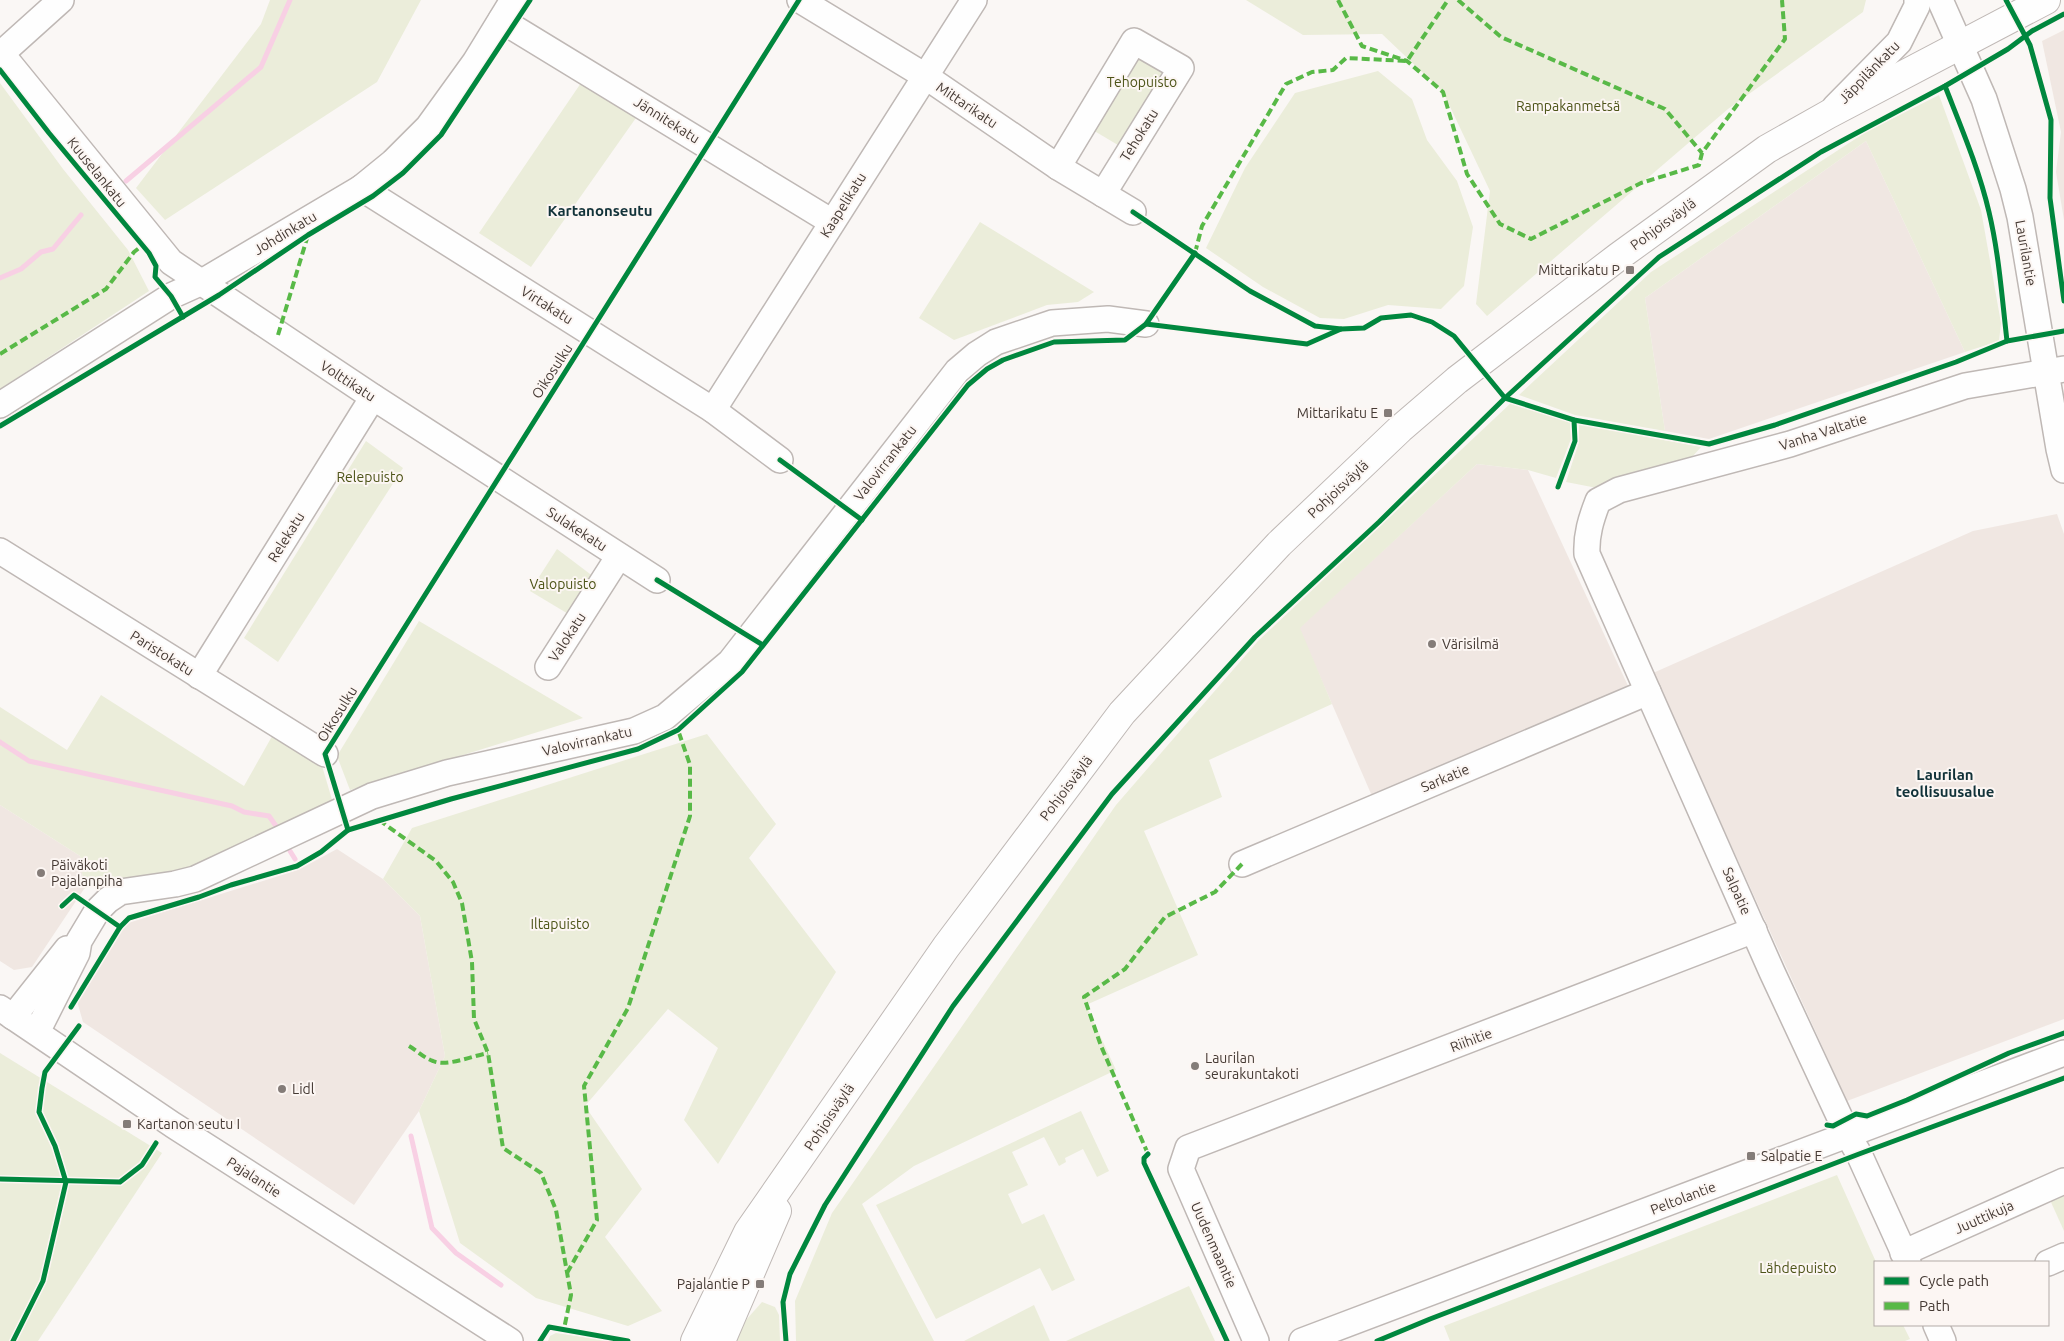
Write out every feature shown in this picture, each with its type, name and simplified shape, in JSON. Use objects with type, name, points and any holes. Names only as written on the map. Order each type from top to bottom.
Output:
[{"type":"main road","name":"Pohjoisväylä","points":[[696,1341],[748,1232],[799,1162],[946,947],[1122,713],[1279,544],[1400,430],[1501,346],[1618,257],[1767,149],[1829,114],[2046,0]]},
{"type":"main road","name":"Pohjoisväylä","points":[[721,1341],[799,1162]]},
{"type":"street","points":[[0,53],[61,0]]},
{"type":"street","name":"Mittarikatu","points":[[800,0],[925,76],[1058,167],[1132,212]]},
{"type":"street","name":"Kaapelikatu","points":[[713,410],[974,0]]},
{"type":"street","name":"Jäppilänkatu","points":[[1829,114],[1899,42],[1917,6],[1917,0]]},
{"type":"street","points":[[1940,0],[1961,44]]},
{"type":"street","name":"Johdinkatu","points":[[0,405],[171,296],[202,282],[361,188],[393,162],[428,127],[475,62],[507,10]]},
{"type":"street","name":"Jännitekatu","points":[[507,10],[832,222]]},
{"type":"street","name":"Tehokatu","points":[[1058,167],[1134,41],[1180,68],[1103,194]]},
{"type":"street","name":"Laurilantie","points":[[1961,44],[1984,99],[2013,189],[2055,369],[2059,449],[2064,470]]},
{"type":"street","name":"Kuuselankatu","points":[[0,53],[172,262],[202,282]]},
{"type":"street","name":"Virtakatu","points":[[361,188],[713,410],[780,460]]},
{"type":"street","name":"Volttikatu","points":[[202,282],[373,398],[496,478]]},
{"type":"street","name":"Valovirrankatu","points":[[37,1032],[78,953],[79,941],[97,911],[120,892],[175,884],[195,879],[372,796],[447,773],[634,731],[665,717],[730,662],[957,371],[977,354],[996,342],[1052,323],[1108,319],[1146,324]]},
{"type":"street","name":"Vanha Valtatie","points":[[1593,514],[1598,501],[1619,490],[1790,444],[1965,386],[2055,369]]},
{"type":"street","name":"Relekatu","points":[[199,676],[373,398]]},
{"type":"street","name":"Sulakekatu","points":[[496,478],[657,580]]},
{"type":"street","name":"Salpatie","points":[[1593,514],[1588,535],[1587,554],[1772,972],[1906,1257]]},
{"type":"street","name":"Paristokatu","points":[[0,551],[325,754]]},
{"type":"street","name":"Valokatu","points":[[548,667],[620,556]]},
{"type":"street","name":"Sarkatie","points":[[1242,864],[1648,692]]},
{"type":"street","name":"Riihitie","points":[[1188,1148],[1754,930]]},
{"type":"street","name":"Valovirrankatu","points":[[7,1012],[69,946],[79,941]]},
{"type":"street","name":"Pajalantie","points":[[7,1012],[174,1125],[510,1341]]},
{"type":"street","name":"Peltolantie","points":[[1302,1341],[2064,1053]]},
{"type":"street","name":"Uudenmaantie","points":[[1188,1148],[1181,1169],[1256,1341]]},
{"type":"street","name":"Juuttikuja","points":[[1906,1257],[2064,1181]]},
{"type":"street","points":[[2049,1263],[2064,1256]]},
{"type":"street","points":[[1936,1326],[1943,1341]]},
{"type":"shaded area","points":[[2064,30],[2064,220],[2056,172],[2061,132],[2042,41]]},
{"type":"shaded area","points":[[1866,141],[1965,352],[1709,439],[1665,431],[1645,298]]},
{"type":"shaded area","points":[[1477,464],[1528,470],[1629,688],[1372,796],[1299,628]]},
{"type":"shaded area","points":[[2057,514],[2064,534],[2064,1019],[1847,1101],[1653,673],[1973,531]]},
{"type":"shaded area","name":"Päiväkoti Pajalanpiha","points":[[0,805],[80,856],[84,889],[32,967],[14,970],[0,961]]},
{"type":"shaded area","points":[[337,849],[383,879],[420,916],[445,1056],[419,1111],[354,1205],[83,1022],[77,1001],[125,924],[298,870]]},
{"type":"green space","points":[[270,0],[421,0],[377,82],[165,220],[136,188],[261,24]]},
{"type":"green space","name":"Rampakanmetsä","points":[[1246,0],[1866,0],[1863,12],[1728,109],[1487,316],[1476,304],[1490,191],[1443,92],[1382,34],[1303,35]]},
{"type":"green space","name":"Tehopuisto","points":[[1136,52],[1171,74],[1123,148],[1091,129]]},
{"type":"green space","points":[[1378,71],[1412,99],[1427,140],[1457,181],[1473,227],[1464,286],[1441,309],[1388,305],[1344,319],[1320,318],[1263,287],[1206,248],[1245,168],[1295,93]]},
{"type":"green space","points":[[583,80],[638,115],[531,267],[479,233]]},
{"type":"green space","points":[[0,83],[63,169],[128,250],[149,291],[0,389]]},
{"type":"green space","points":[[1939,95],[1981,210],[2001,323],[1999,341],[1965,352],[1866,141],[1645,298],[1665,431],[1575,415],[1519,395],[1651,272],[1866,132]]},
{"type":"green space","points":[[980,222],[1094,292],[1078,302],[1047,305],[954,340],[919,318]]},
{"type":"green space","points":[[1512,402],[1570,422],[1571,439],[1556,478],[1528,470],[1477,464],[1300,628],[1332,704],[1209,760],[1222,797],[1144,831],[1198,955],[1086,1005],[1116,1070],[914,1166],[862,1204],[934,1341],[796,1341],[795,1301],[832,1213],[1116,805],[1258,641]]},
{"type":"green space","points":[[1579,424],[1701,447],[1692,457],[1634,472],[1597,488],[1566,482],[1579,442]]},
{"type":"green space","name":"Relepuisto","points":[[366,441],[403,468],[278,662],[244,638]]},
{"type":"green space","name":"Valopuisto","points":[[557,549],[594,577],[570,615],[530,591]]},
{"type":"green space","points":[[419,621],[583,718],[350,790],[337,756]]},
{"type":"green space","points":[[101,695],[244,786],[275,731],[320,759],[333,803],[176,874],[122,880],[104,876],[84,889],[80,856],[0,805],[0,707],[67,750]]},
{"type":"green space","name":"Iltapuisto","points":[[707,734],[776,824],[749,858],[836,972],[718,1164],[684,1120],[718,1048],[668,1009],[585,1106],[642,1189],[605,1237],[662,1311],[628,1326],[536,1298],[460,1243],[419,1111],[445,1056],[420,916],[383,879],[412,828]]},
{"type":"green space","points":[[0,1053],[162,1153],[38,1341],[0,1341]]},
{"type":"green space","points":[[1081,1111],[1109,1171],[1097,1177],[1083,1149],[1065,1158],[1066,1162],[1059,1166],[1044,1137],[1012,1152],[1028,1185],[1008,1194],[1022,1224],[1044,1214],[1075,1280],[1052,1291],[1040,1268],[936,1319],[876,1205]]},
{"type":"green space","name":"Lähdepuisto","points":[[1837,1175],[1876,1261],[1874,1261],[1874,1326],[1904,1326],[1910,1339],[1905,1341],[1450,1341],[1444,1326]]},
{"type":"green space","points":[[2064,1194],[2064,1231],[2050,1200]]},
{"type":"green space","points":[[1189,1286],[1215,1341],[1066,1341]]},
{"type":"green space","points":[[762,1302],[775,1307],[779,1315],[780,1341],[732,1341],[738,1329]]},
{"type":"green space","points":[[1034,1305],[1050,1341],[964,1341]]},
{"type":"green space","points":[[556,1333],[608,1341],[548,1341],[550,1336]]},
{"type":"waterway","points":[[126,181],[261,67],[290,0]]},
{"type":"waterway","points":[[0,278],[21,269],[41,252],[53,249],[81,215]]},
{"type":"waterway","points":[[0,742],[29,761],[232,806],[244,812],[269,816],[276,826]]},
{"type":"waterway","points":[[290,851],[295,859]]},
{"type":"waterway","points":[[411,1136],[432,1228],[456,1253],[501,1285]]},
{"type":"marked path","points":[[1338,0],[1362,46],[1407,61],[1443,92],[1467,174],[1500,224],[1531,239],[1641,183],[1699,165],[1702,153],[1785,39],[1782,0]]},
{"type":"marked path","points":[[1195,253],[1202,226],[1286,84],[1312,72],[1333,70],[1346,58],[1407,61],[1448,0]]},
{"type":"marked path","points":[[1458,0],[1501,37],[1665,109],[1702,153]]},
{"type":"marked path","points":[[278,335],[308,235]]},
{"type":"marked path","points":[[0,354],[106,289],[134,252],[143,245]]},
{"type":"marked path","points":[[567,1273],[597,1220],[584,1086],[628,1008],[690,816],[690,765],[678,730]]},
{"type":"marked path","points":[[379,820],[436,861],[453,882],[462,903],[472,962],[474,1019],[488,1053],[503,1148],[541,1173],[556,1210],[571,1295],[564,1329]]},
{"type":"marked path","points":[[1148,1154],[1101,1046],[1084,997],[1125,969],[1165,917],[1215,892],[1242,864]]},
{"type":"marked path","points":[[409,1046],[426,1058],[439,1063],[452,1062],[488,1053]]},
{"type":"cycle path","points":[[0,426],[219,295],[308,235],[373,196],[403,173],[441,135],[530,0]]},
{"type":"cycle path","name":"Oikosulku","points":[[71,1007],[120,927],[129,918],[297,866],[321,852],[348,830],[325,754],[799,0]]},
{"type":"cycle path","points":[[2006,0],[2030,45],[2051,120],[2050,198],[2064,301]]},
{"type":"cycle path","points":[[786,1341],[783,1302],[790,1274],[825,1205],[953,1006],[1112,794],[1255,637],[1379,522],[1505,398],[1659,257],[1821,152],[1945,86],[2008,49],[2032,31],[2064,14]]},
{"type":"cycle path","points":[[0,70],[49,133],[149,253],[156,266],[155,277],[171,296],[183,317]]},
{"type":"cycle path","points":[[1945,86],[1975,164],[1989,212],[1998,260],[2007,341]]},
{"type":"cycle path","points":[[1133,212],[1250,291],[1315,326],[1341,329],[1364,328],[1381,318],[1411,315],[1432,322],[1454,336],[1505,398],[1574,420],[1709,444],[1775,425],[1956,362],[2007,341],[2064,331]]},
{"type":"cycle path","points":[[348,830],[451,799],[638,749],[678,730],[742,672],[968,385],[987,369],[1003,360],[1054,342],[1125,340],[1146,324],[1195,253]]},
{"type":"cycle path","points":[[1146,324],[1307,344],[1341,329]]},
{"type":"cycle path","points":[[1558,487],[1575,441],[1574,420]]},
{"type":"cycle path","points":[[780,460],[862,520]]},
{"type":"cycle path","points":[[657,580],[763,645]]},
{"type":"cycle path","points":[[62,906],[74,895],[120,927]]},
{"type":"cycle path","points":[[13,1341],[43,1281],[66,1182],[55,1146],[39,1112],[45,1072],[79,1026]]},
{"type":"cycle path","points":[[1827,1125],[1833,1126],[1856,1114],[1867,1116],[1907,1100],[2009,1053],[2064,1033]]},
{"type":"cycle path","points":[[1377,1341],[1859,1154],[2064,1078]]},
{"type":"cycle path","points":[[0,1179],[120,1182],[142,1165],[156,1143]]},
{"type":"cycle path","points":[[1148,1154],[1144,1158],[1144,1163],[1227,1341]]},
{"type":"cycle path","points":[[540,1341],[549,1327],[628,1341]]},
{"type":"place","name":"Mittarikatu P","points":[[1630,270]]},
{"type":"place","name":"Mittarikatu E","points":[[1388,413]]},
{"type":"place","name":"Värisilmä","points":[[1432,644]]},
{"type":"place","name":"Päiväkoti Pajalanpiha","points":[[41,873]]},
{"type":"place","name":"Laurilan seurakuntakoti","points":[[1195,1066]]},
{"type":"place","name":"Lidl","points":[[282,1089]]},
{"type":"place","name":"Kartanon seutu I","points":[[127,1124]]},
{"type":"place","name":"Salpatie E","points":[[1751,1156]]},
{"type":"place","name":"Pajalantie P","points":[[760,1284]]},
{"type":"district","name":"Kartanonseutu","points":[[600,210]]},
{"type":"district","name":"Laurilan teollisuusalue","points":[[1945,782]]}]
